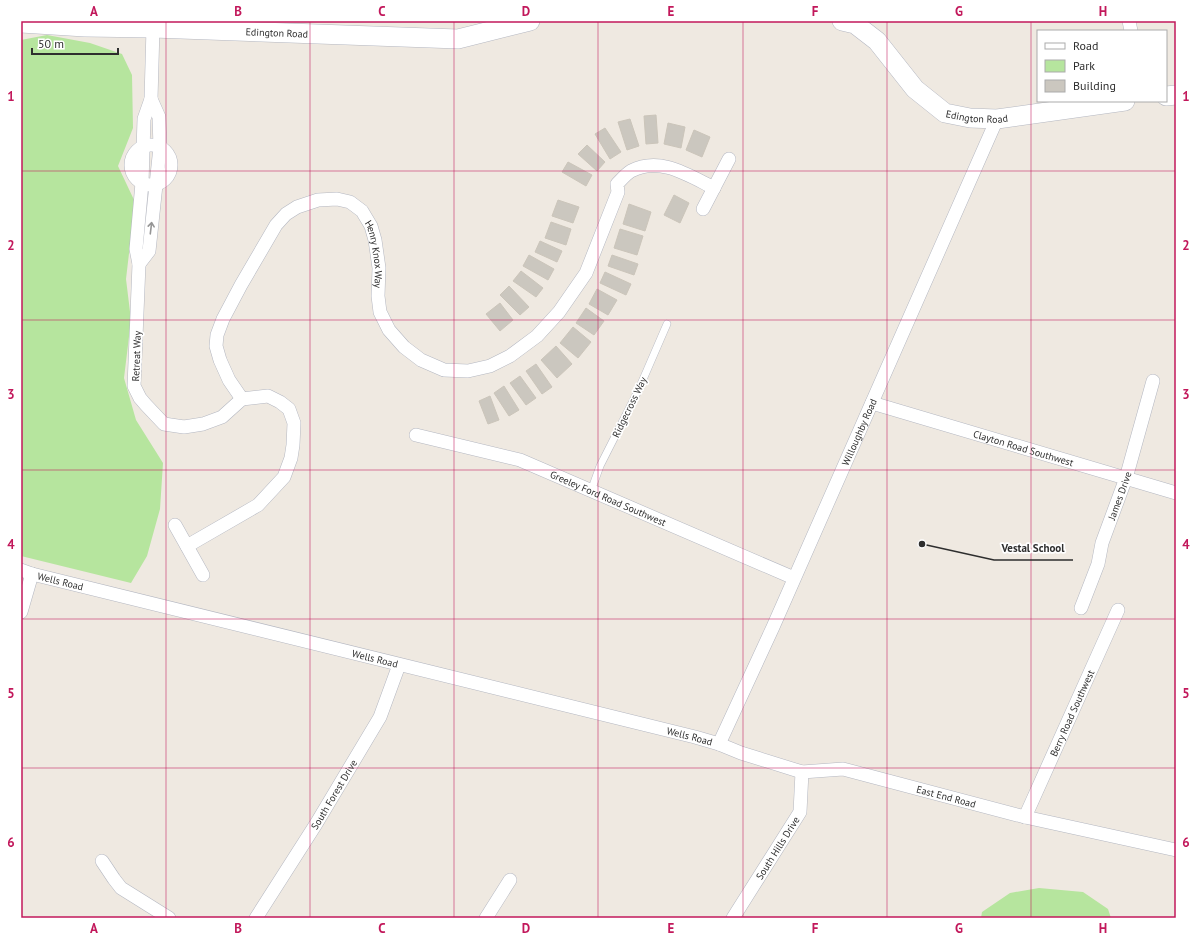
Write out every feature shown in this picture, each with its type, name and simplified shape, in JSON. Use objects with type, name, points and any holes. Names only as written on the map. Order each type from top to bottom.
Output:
[{"type":"street","name":"Edington Road","points":[[21,23],[85,24],[153,28],[285,27],[458,39],[530,21]]},
{"type":"street","name":"Edington Road","points":[[850,22],[877,41],[915,89],[945,113],[970,118],[997,119],[1118,102]]},
{"type":"street","name":"Retreat Way","points":[[144,146],[144,119],[151,99],[153,28]]},
{"type":"street","name":"Retreat Way","points":[[139,264],[149,251],[160,147],[159,117],[151,99]]},
{"type":"street","name":"Willoughby Road","points":[[719,744],[872,403],[997,119]]},
{"type":"street","points":[[156,184],[142,182],[136,178],[132,171],[131,164],[133,156],[137,150],[144,146],[152,145],[160,147]]},
{"type":"street","points":[[703,210],[729,159]]},
{"type":"street","name":"Henry Knox Way","points":[[242,399],[220,360],[216,346],[217,335],[223,319],[241,285],[276,225],[286,214],[297,207],[318,200],[337,199],[350,202],[362,211],[371,226],[375,240],[379,268],[378,296],[380,312],[389,330],[404,347],[421,360],[444,370],[468,371],[490,366],[510,356],[537,336],[560,312],[586,273],[618,192],[617,184],[630,172],[647,166],[661,165],[676,170],[714,188]]},
{"type":"street","name":"Retreat Way","points":[[142,182],[136,249],[139,264],[134,386],[140,398],[164,424],[184,427],[203,424],[222,417],[242,399]]},
{"type":"street","name":"James Drive","points":[[1081,608],[1098,564],[1102,543],[1126,478],[1152,381]]},
{"type":"street","points":[[187,546],[258,505],[284,477],[291,458],[293,445],[294,423],[288,409],[280,402],[268,396],[242,399]]},
{"type":"street","name":"Clayton Road Southwest","points":[[872,403],[1176,493]]},
{"type":"street","name":"Greeley Ford Road Southwest","points":[[416,435],[520,460],[794,578]]},
{"type":"street","points":[[175,525],[203,575]]},
{"type":"street","points":[[21,612],[26,572]]},
{"type":"street","name":"Wells Road","points":[[26,572],[719,744]]},
{"type":"street","name":"Berry Road Southwest","points":[[1025,817],[1118,610]]},
{"type":"street","name":"South Forest Drive","points":[[256,918],[316,824],[380,717],[398,665]]},
{"type":"street","name":"East End Road","points":[[719,744],[741,753],[802,772],[843,769],[1025,817],[1176,850]]},
{"type":"street","name":"South Hills Drive","points":[[733,918],[800,812],[802,772]]},
{"type":"street","points":[[102,861],[121,888],[168,918]]},
{"type":"street","points":[[486,918],[510,880]]},
{"type":"lane","name":"Ridgecross Way","points":[[591,491],[600,466],[638,391],[667,324]]},
{"type":"green space","points":[[47,35],[90,43],[122,54],[132,75],[133,128],[118,166],[135,202],[126,279],[131,320],[124,378],[136,420],[163,463],[160,509],[147,556],[131,583],[21,556],[21,40]]},
{"type":"green space","points":[[1039,888],[1083,892],[1108,909],[1111,918],[981,918],[982,912],[1010,893]]},
{"type":"building","points":[[656,115],[658,143],[646,144],[644,116]]},
{"type":"building","points":[[630,119],[639,146],[627,150],[618,122]]},
{"type":"building","points":[[668,123],[685,127],[681,148],[664,144]]},
{"type":"building","points":[[605,128],[621,152],[610,159],[595,134]]},
{"type":"building","points":[[694,130],[710,137],[702,157],[686,150]]},
{"type":"building","points":[[587,145],[605,162],[597,171],[578,154]]},
{"type":"building","points":[[568,162],[592,175],[586,186],[562,172]]},
{"type":"building","points":[[674,195],[689,203],[680,223],[664,215]]},
{"type":"building","points":[[558,200],[579,207],[573,223],[552,216]]},
{"type":"building","points":[[629,204],[651,212],[645,231],[623,224]]},
{"type":"building","points":[[551,222],[571,229],[566,245],[545,238]]},
{"type":"building","points":[[620,229],[643,236],[637,255],[614,248]]},
{"type":"building","points":[[540,241],[562,251],[557,262],[535,252]]},
{"type":"building","points":[[529,255],[554,269],[548,280],[523,266]]},
{"type":"building","points":[[612,255],[638,264],[634,275],[608,266]]},
{"type":"building","points":[[521,271],[543,288],[536,297],[513,281]]},
{"type":"building","points":[[605,272],[631,284],[626,295],[600,283]]},
{"type":"building","points":[[509,286],[529,307],[520,315],[500,295]]},
{"type":"building","points":[[597,289],[617,300],[608,315],[589,304]]},
{"type":"building","points":[[500,303],[513,320],[500,331],[486,314]]},
{"type":"building","points":[[586,308],[604,321],[594,335],[576,323]]},
{"type":"building","points":[[573,327],[591,342],[578,358],[560,343]]},
{"type":"building","points":[[556,346],[572,364],[557,378],[541,360]]},
{"type":"building","points":[[536,364],[552,387],[542,394],[526,371]]},
{"type":"building","points":[[520,376],[536,398],[526,405],[510,383]]},
{"type":"building","points":[[504,386],[519,410],[509,416],[494,393]]},
{"type":"building","points":[[490,396],[499,420],[488,424],[479,401]]},
{"type":"place","name":"Vestal School","points":[[922,544]]}]
